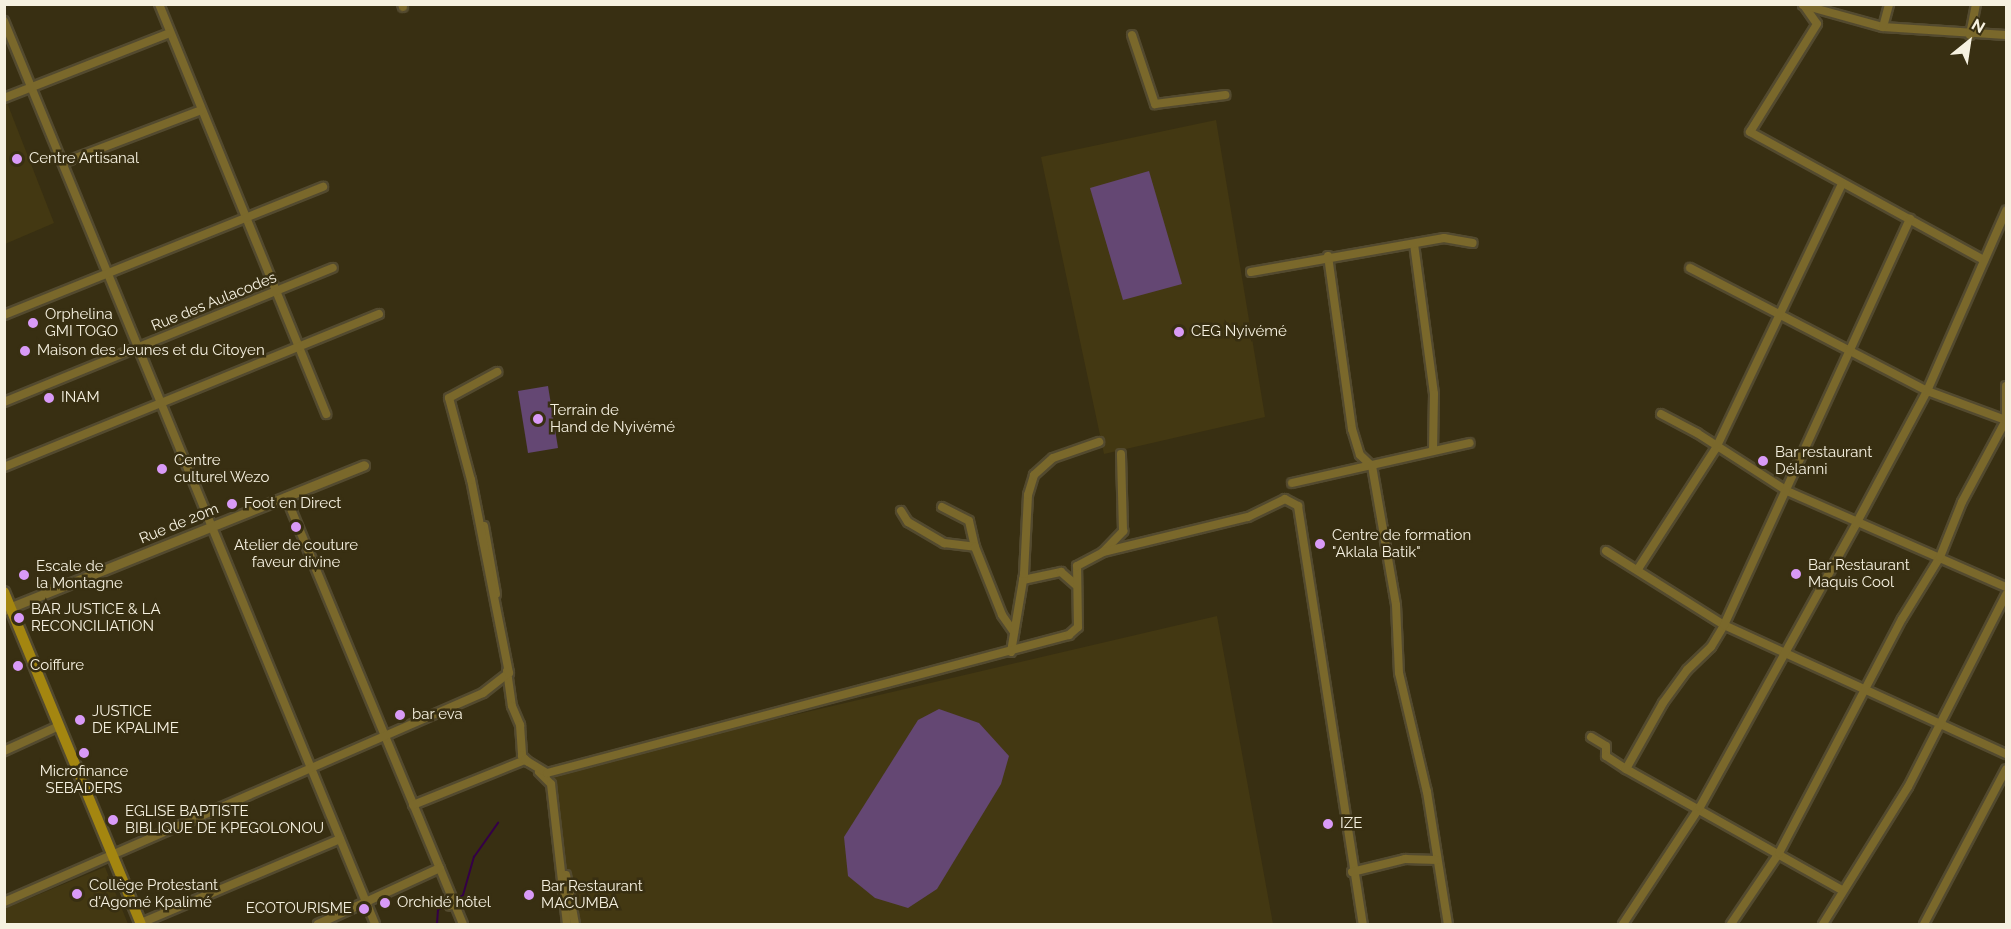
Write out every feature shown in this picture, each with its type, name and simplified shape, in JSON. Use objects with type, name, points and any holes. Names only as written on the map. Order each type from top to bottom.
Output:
[{"type":"main road","points":[[4,592],[8,609],[141,924]]},
{"type":"street","points":[[159,4],[326,414]]},
{"type":"street","points":[[1883,27],[1889,4]]},
{"type":"street","points":[[1970,35],[1976,4]]},
{"type":"street","points":[[1803,5],[1883,27],[1970,35],[2007,35]]},
{"type":"street","points":[[1803,5],[1816,24],[1750,132],[1982,259]]},
{"type":"street","points":[[4,21],[65,162],[375,924]]},
{"type":"street","points":[[4,98],[170,33]]},
{"type":"street","points":[[1132,34],[1155,104],[1225,95]]},
{"type":"street","points":[[65,162],[201,110]]},
{"type":"street","points":[[1638,569],[1716,448],[1842,184]]},
{"type":"street","points":[[4,315],[323,186]]},
{"type":"street","points":[[1623,924],[1700,807],[1856,524],[1927,391],[1982,259],[2007,211]]},
{"type":"street","points":[[1626,769],[1664,703],[1687,670],[1711,647],[1724,625],[1910,218]]},
{"type":"street","points":[[1251,272],[1328,256],[1444,238],[1473,243]]},
{"type":"street","points":[[1414,244],[1434,394],[1434,448]]},
{"type":"street","points":[[1328,256],[1352,429],[1360,455],[1372,466],[1396,605],[1400,673],[1426,792],[1448,924]]},
{"type":"street","name":"Rue des Aulacodes","points":[[4,402],[333,268]]},
{"type":"street","points":[[1690,268],[1927,391],[2006,420]]},
{"type":"street","points":[[4,467],[379,314]]},
{"type":"street","points":[[4,902],[483,693],[509,673],[471,480],[449,398],[497,372]]},
{"type":"street","points":[[1731,924],[1779,853],[1866,692],[1902,619],[1940,557],[1962,502],[2006,420],[2007,387]]},
{"type":"street","points":[[1661,414],[1787,491],[1856,524],[1940,557],[2007,587]]},
{"type":"street","points":[[1011,652],[1023,580],[1028,495],[1034,475],[1053,458],[1099,442]]},
{"type":"street","points":[[1292,483],[1372,466],[1434,448],[1470,443]]},
{"type":"street","points":[[1103,552],[1123,531],[1120,453]]},
{"type":"street","name":"Rue de 20m","points":[[8,609],[364,465]]},
{"type":"street","points":[[286,497],[463,924]]},
{"type":"street","points":[[413,805],[525,760],[547,773],[1011,652],[1075,632],[1077,566],[1103,552],[1248,516],[1285,499],[1298,506],[1352,872],[1363,924]]},
{"type":"street","points":[[479,504],[512,706],[520,725],[522,756],[551,784],[567,924]]},
{"type":"street","points":[[942,507],[969,521],[975,547],[1002,615],[1014,633]]},
{"type":"street","points":[[901,511],[908,522],[944,543],[975,547]]},
{"type":"street","points":[[1606,551],[1724,625],[1785,651],[1938,725],[2007,754]]},
{"type":"street","points":[[1023,580],[1061,572],[1076,585]]},
{"type":"street","points":[[1823,924],[1842,890],[1874,847],[2007,595]]},
{"type":"street","points":[[4,751],[59,726]]},
{"type":"street","points":[[1591,737],[1606,746],[1606,756],[1626,769],[1700,807],[1842,890]]},
{"type":"street","points":[[1924,924],[2007,769]]},
{"type":"street","points":[[547,773],[575,924]]},
{"type":"street","points":[[141,924],[340,838]]},
{"type":"street","points":[[1352,872],[1406,859],[1437,860]]},
{"type":"street","points":[[318,924],[440,868]]},
{"type":"shaded area","name":"Centre Artisanal","points":[[4,95],[54,223],[5,244],[4,244]]},
{"type":"shaded area","points":[[1216,120],[1265,417],[1104,454],[1041,157]]},
{"type":"shaded area","points":[[1149,171],[1182,284],[1123,300],[1090,188]]},
{"type":"shaded area","name":"Terrain de Hand de Nyivémé","points":[[548,386],[558,448],[528,453],[518,391]]},
{"type":"shaded area","points":[[1217,616],[1273,924],[571,924],[546,773]]},
{"type":"shaded area","points":[[939,709],[979,723],[1009,756],[1001,784],[937,889],[908,908],[875,898],[848,876],[844,837],[918,720]]},
{"type":"shaded area","name":"Collège Protestant d'Agomé Kpalimé","points":[[105,867],[128,924],[5,924],[4,909]]},
{"type":"waterway","points":[[455,900],[463,895],[474,857],[498,823]]},
{"type":"waterway","points":[[437,924],[438,910],[448,904]]},
{"type":"place","name":"Centre Artisanal","points":[[17,159]]},
{"type":"place","name":"Orphelina GMI TOGO","points":[[33,323]]},
{"type":"place","name":"CEG Nyivémé","points":[[1179,332]]},
{"type":"place","name":"Maison des Jeunes et du Citoyen","points":[[25,351]]},
{"type":"place","name":"INAM","points":[[49,398]]},
{"type":"place","name":"Terrain de Hand de Nyivémé","points":[[538,419]]},
{"type":"place","name":"Bar restaurant Délanni","points":[[1763,461]]},
{"type":"place","name":"Centre culturel Wezo","points":[[162,469]]},
{"type":"place","name":"Foot en Direct","points":[[232,504]]},
{"type":"place","name":"Atelier de couture faveur divine","points":[[296,527]]},
{"type":"place","name":"Centre de formation \"Aklala Batik\"","points":[[1320,544]]},
{"type":"place","name":"Bar Restaurant Maquis Cool","points":[[1796,574]]},
{"type":"place","name":"Escale de la Montagne","points":[[24,575]]},
{"type":"place","name":"BAR JUSTICE & LA RECONCILIATION","points":[[19,618]]},
{"type":"place","name":"Coiffure","points":[[18,666]]},
{"type":"place","name":"bar eva","points":[[400,715]]},
{"type":"place","name":"JUSTICE DE KPALIME","points":[[80,720]]},
{"type":"place","name":"Microfinance SEBADERS","points":[[84,753]]},
{"type":"place","name":"EGLISE BAPTISTE BIBLIQUE DE KPEGOLONOU","points":[[113,820]]},
{"type":"place","name":"IZE","points":[[1328,824]]},
{"type":"place","name":"Collège Protestant d'Agomé Kpalimé","points":[[77,894]]},
{"type":"place","name":"Bar Restaurant MACUMBA","points":[[529,895]]},
{"type":"place","name":"Orchidé hôtel","points":[[385,903]]},
{"type":"place","name":"ECOTOURISME","points":[[364,909]]}]
